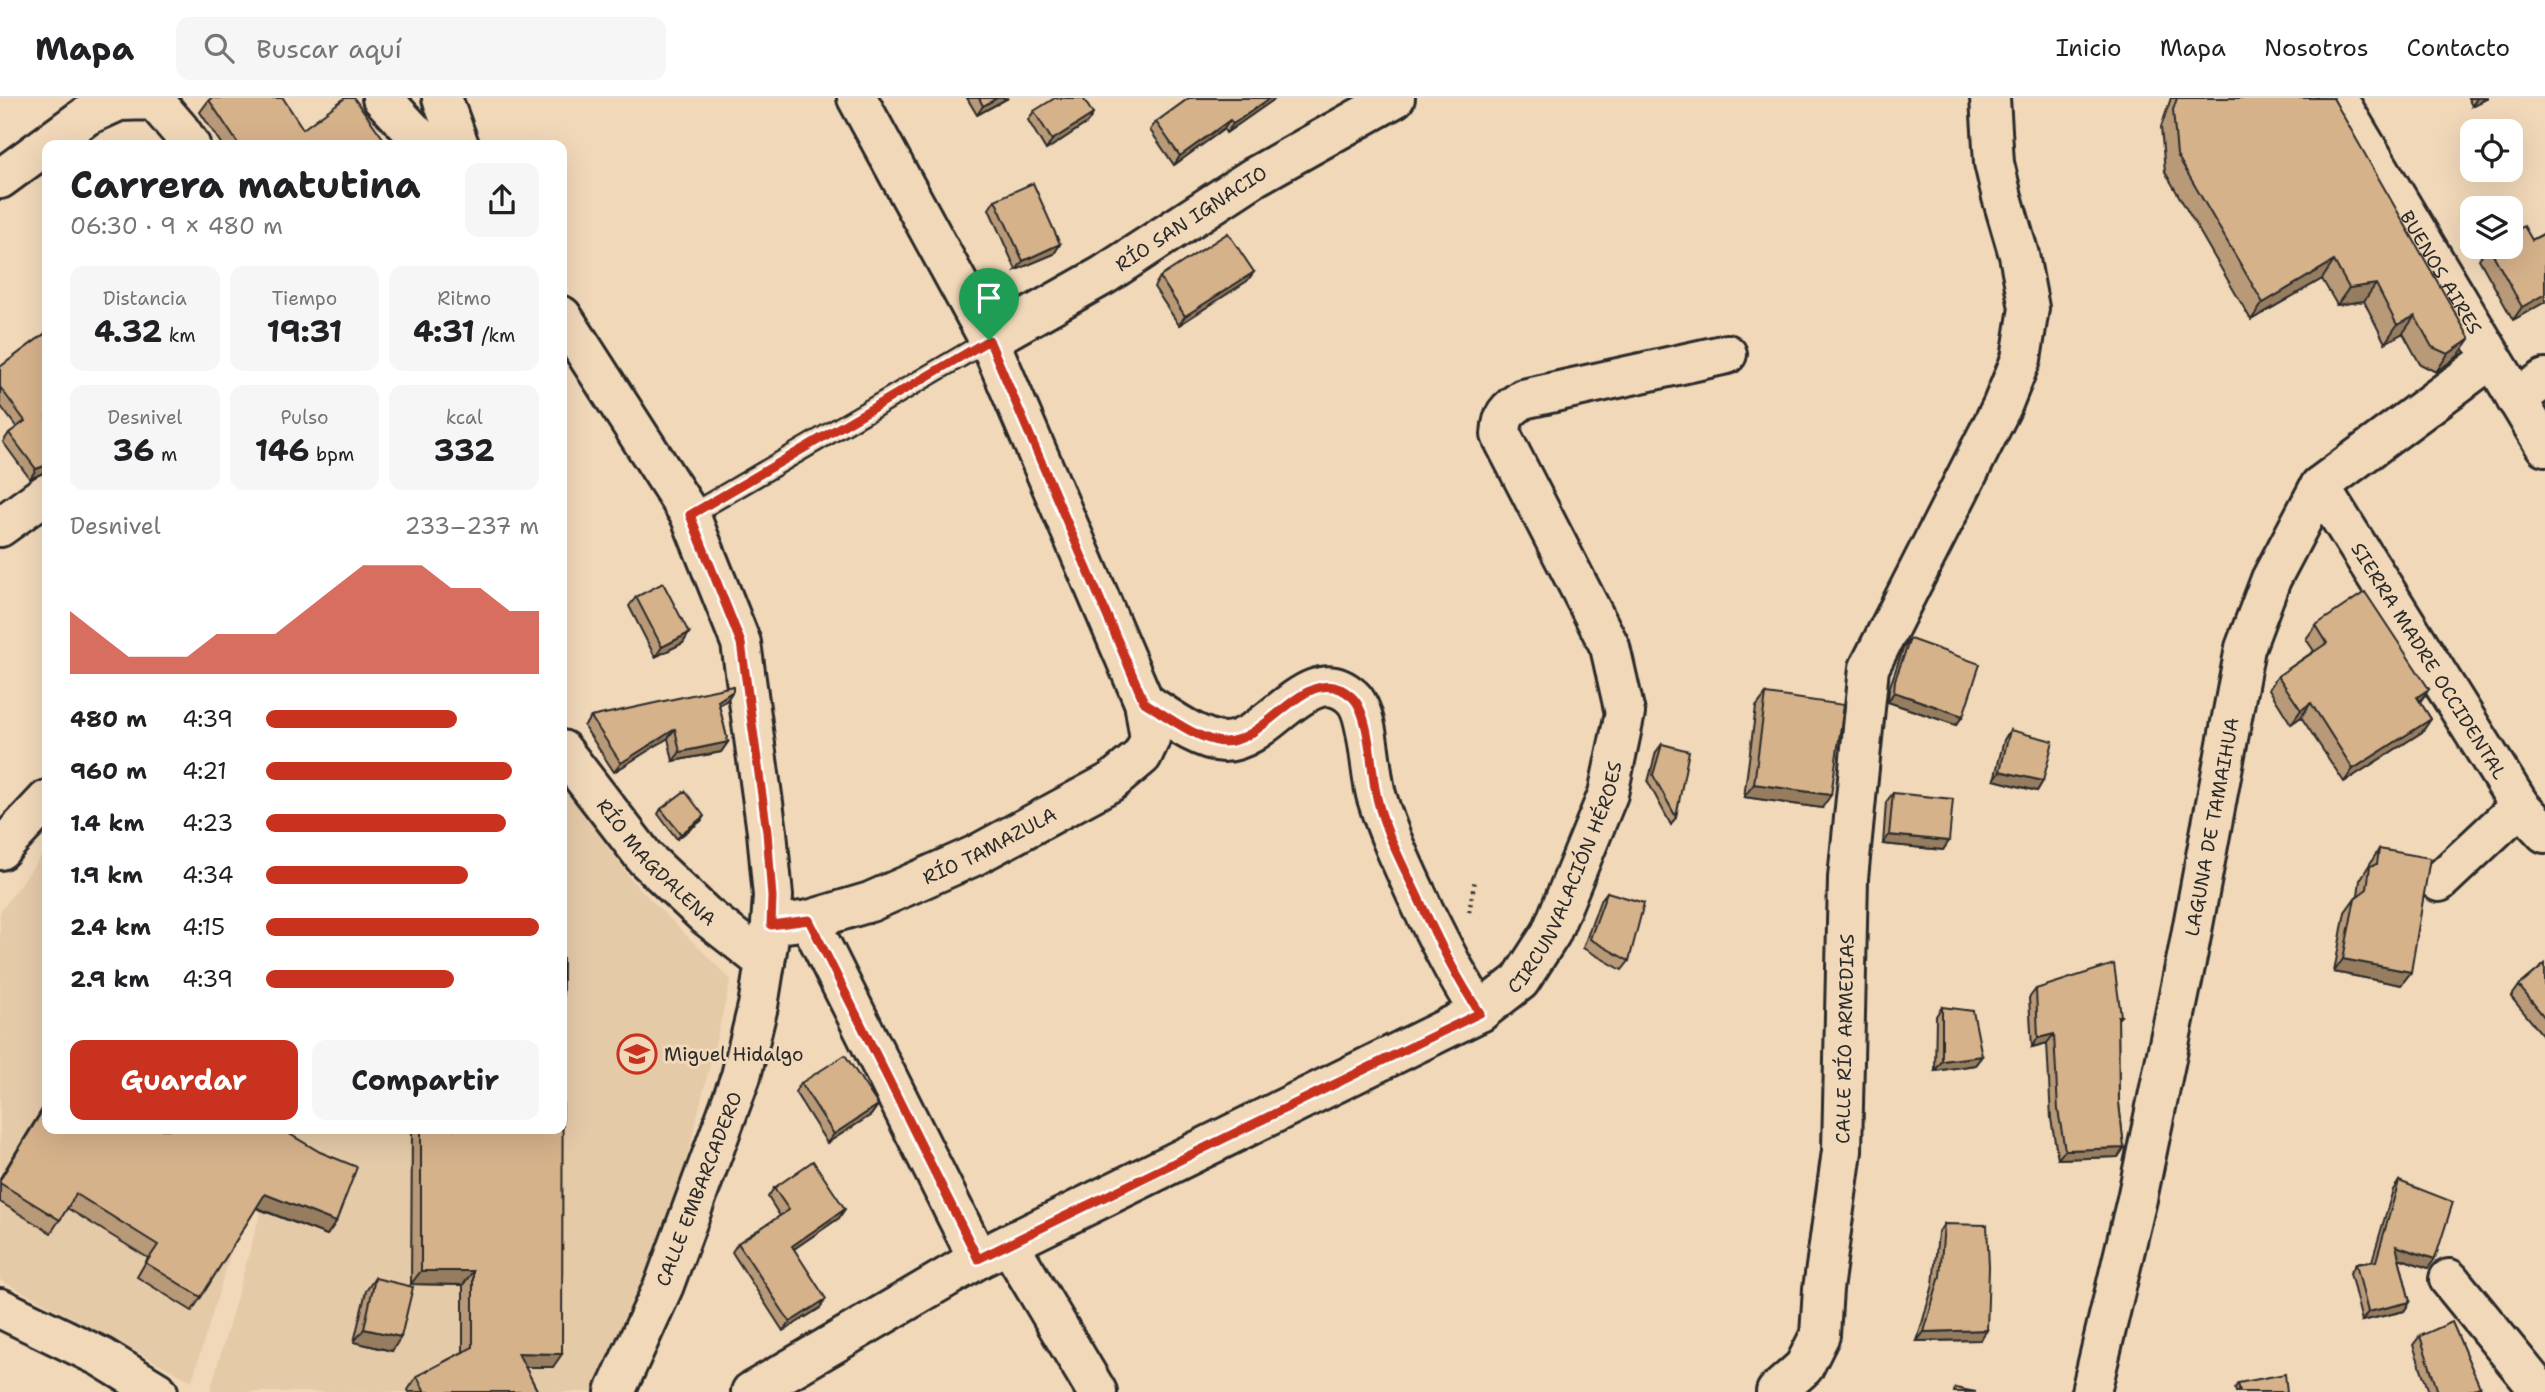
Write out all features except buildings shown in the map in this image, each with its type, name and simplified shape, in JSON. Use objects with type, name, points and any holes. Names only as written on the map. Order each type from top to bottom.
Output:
[{"type":"street","points":[[382,98],[421,140]]},
{"type":"street","points":[[442,98],[458,140]]},
{"type":"street","name":"RÍO TAMAZULA","points":[[771,925],[809,920],[870,902],[974,856],[1111,782],[1142,756],[1150,739],[1144,702],[989,340],[857,98]]},
{"type":"street","name":"RÍO SAN IGNACIO","points":[[989,340],[1104,275],[1264,171],[1395,98]]},
{"type":"street","name":"CALLE RÍO ARMEDIAS","points":[[1776,1392],[1804,1367],[1820,1335],[1823,1289],[1842,1151],[1848,878],[1869,668],[2002,406],[2021,359],[2029,308],[2020,255],[1994,163],[1990,98]]},
{"type":"street","name":"BUENOS AIRES","points":[[2337,98],[2492,358],[2530,389],[2545,446]]},
{"type":"street","points":[[53,140],[86,116],[119,101],[154,100],[187,140]]},
{"type":"street","points":[[0,179],[42,148]]},
{"type":"street","name":"CALLE EMBARCADERO","points":[[567,324],[690,515],[741,643],[767,832],[772,897],[771,925],[758,1006],[741,1076],[664,1285],[615,1392]]},
{"type":"street","name":"CIRCUNVALACIÓN HÉROES","points":[[751,1392],[993,1252],[1480,1013],[1520,981],[1551,933],[1608,794],[1625,713],[1610,647],[1501,435],[1502,423],[1507,410],[1523,399],[1727,354]]},
{"type":"street","name":"LAGUNA DE TAMAIHUA","points":[[2091,1392],[2137,1199],[2186,965],[2245,648],[2271,579],[2320,486],[2492,358]]},
{"type":"street","name":"SIERRA MADRE OCCIDENTAL","points":[[2320,486],[2532,820]]},
{"type":"street","points":[[0,527],[42,497]]},
{"type":"street","points":[[1144,702],[1198,735],[1224,742],[1244,737],[1317,686],[1334,686],[1352,696],[1361,708],[1376,795],[1393,846],[1455,974],[1480,1013]]},
{"type":"street","name":"RÍO MAGDALENA","points":[[567,757],[645,858],[705,915],[765,962]]},
{"type":"street","points":[[0,850],[42,805]]},
{"type":"street","points":[[2439,882],[2532,820]]},
{"type":"street","points":[[809,920],[993,1252],[1097,1392]]},
{"type":"street","points":[[2449,1279],[2540,1392]]},
{"type":"street","points":[[0,1308],[101,1357],[158,1392]]},
{"type":"lane","points":[[690,515],[989,340]]},
{"type":"shaded area","name":"Miguel Hidalgo","points":[[567,791],[634,883],[731,980],[668,1234],[605,1392],[210,1392],[283,1134],[567,1134]]},
{"type":"shaded area","points":[[42,855],[42,1134],[266,1134],[192,1381],[0,1280],[0,912]]},
{"type":"place","name":"Miguel Hidalgo","points":[[637,1054]]},
{"type":"route","points":[[989,340],[1144,702],[1198,735],[1224,742],[1244,737],[1317,686],[1334,686],[1352,696],[1361,708],[1376,795],[1393,846],[1455,974],[1480,1013],[978,1259],[809,920],[771,925],[772,897],[767,832],[741,643],[690,515],[989,340]]}]
